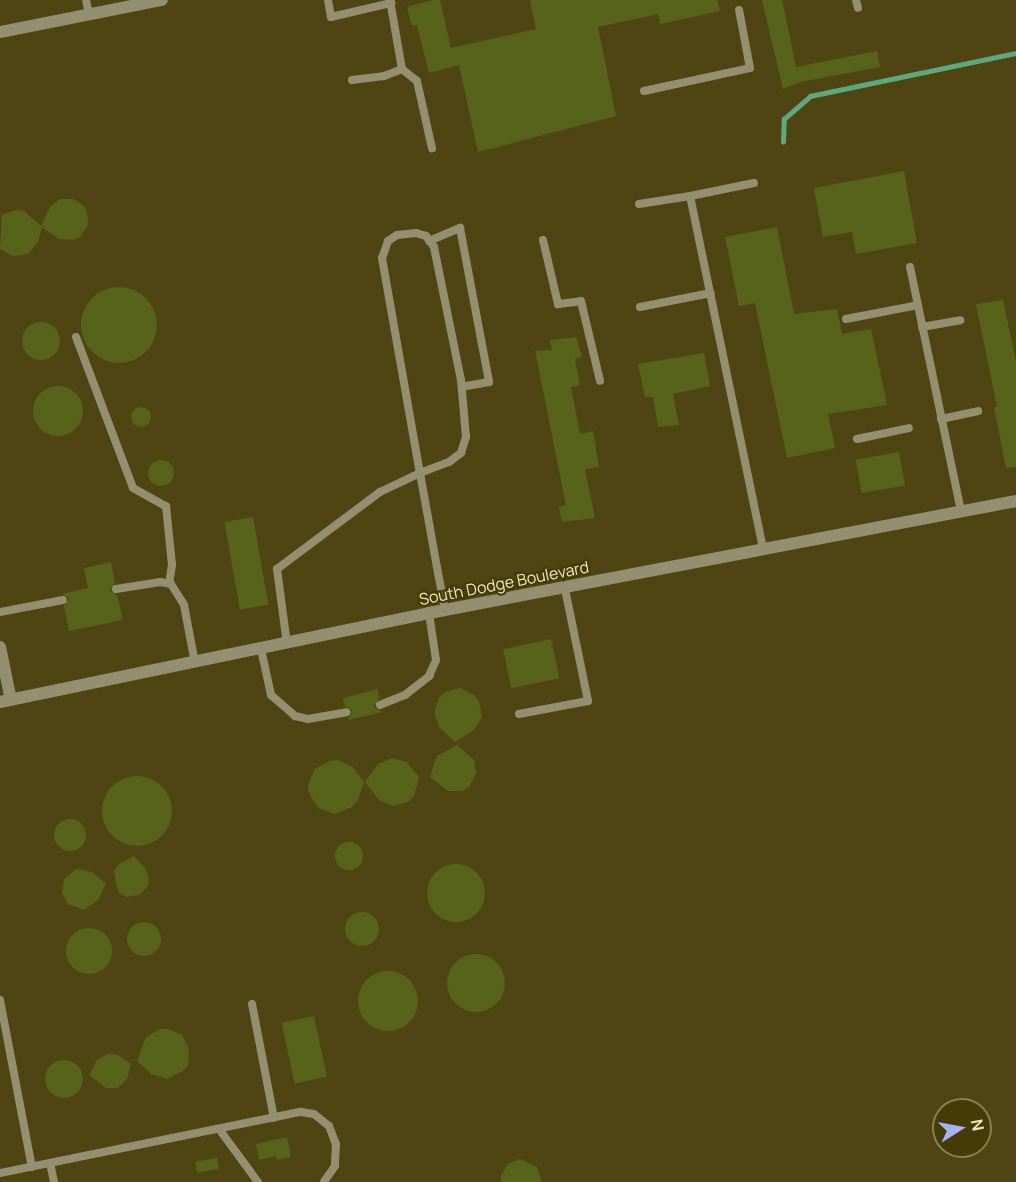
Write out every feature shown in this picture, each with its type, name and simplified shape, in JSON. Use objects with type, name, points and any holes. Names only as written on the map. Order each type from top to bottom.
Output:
[{"type":"street","points":[[0,32],[140,2],[162,0]]},
{"type":"street","name":"South Dodge Boulevard","points":[[5,701],[429,613],[565,589],[1016,501]]},
{"type":"street","points":[[0,647],[5,701]]},
{"type":"lane","points":[[86,0],[88,14]]},
{"type":"lane","points":[[328,0],[331,17],[391,2],[402,69],[417,81],[432,148]]},
{"type":"lane","points":[[644,91],[750,68],[739,10]]},
{"type":"lane","points":[[352,80],[384,76],[402,69]]},
{"type":"lane","points":[[639,204],[754,183]]},
{"type":"lane","points":[[690,196],[763,550]]},
{"type":"lane","points":[[429,241],[460,228],[489,382],[462,387]]},
{"type":"lane","points":[[287,644],[277,569],[380,492],[420,473],[449,462],[461,453],[466,436],[462,387],[434,247],[426,236],[416,233],[397,235],[388,242],[382,258],[420,473],[445,610]]},
{"type":"lane","points":[[543,240],[558,304],[581,301],[600,381]]},
{"type":"lane","points":[[910,267],[961,512]]},
{"type":"lane","points":[[640,307],[711,293]]},
{"type":"lane","points":[[846,319],[918,305]]},
{"type":"lane","points":[[922,327],[960,320]]},
{"type":"lane","points":[[76,337],[133,488],[166,506],[172,565],[169,584]]},
{"type":"lane","points":[[941,419],[978,411]]},
{"type":"lane","points":[[857,440],[909,428]]},
{"type":"lane","points":[[116,589],[160,582],[169,584],[184,605],[195,663]]},
{"type":"lane","points":[[519,714],[588,701],[565,589]]},
{"type":"lane","points":[[0,612],[63,600]]},
{"type":"lane","points":[[380,705],[405,695],[429,676],[436,660],[429,613]]},
{"type":"lane","points":[[261,649],[271,695],[295,716],[308,719],[346,712]]},
{"type":"lane","points":[[0,1000],[32,1167]]},
{"type":"lane","points":[[252,1004],[274,1118]]},
{"type":"lane","points":[[0,1173],[301,1112],[314,1114],[329,1126],[336,1144],[335,1166],[324,1182]]},
{"type":"lane","points":[[219,1129],[258,1182]]},
{"type":"lane","points":[[50,1162],[54,1182]]},
{"type":"building","points":[[440,0],[451,48],[536,29],[530,0],[717,0],[720,11],[660,24],[658,14],[598,27],[616,116],[478,152],[459,65],[429,73],[417,25],[412,26],[407,7]]},
{"type":"building","points":[[762,0],[782,0],[796,67],[877,51],[880,67],[800,82],[783,89]]},
{"type":"building","points":[[904,171],[917,243],[856,254],[852,232],[823,237],[814,188]]},
{"type":"building","points":[[60,199],[73,199],[84,206],[88,225],[80,237],[73,240],[59,239],[42,227],[38,242],[28,254],[13,256],[0,249],[2,215],[16,210],[24,211],[41,226],[50,207]]},
{"type":"building","points":[[777,227],[794,314],[837,309],[842,334],[871,329],[887,405],[828,414],[835,448],[787,458],[755,303],[739,306],[725,237]]},
{"type":"building","points":[[112,287],[126,287],[140,293],[151,304],[157,318],[154,340],[146,352],[126,363],[112,363],[98,357],[87,346],[81,332],[81,318],[87,304],[98,293]]},
{"type":"building","points":[[1003,300],[1016,362],[1016,467],[1006,468],[994,407],[997,407],[976,304]]},
{"type":"building","points":[[41,322],[55,327],[60,341],[55,355],[41,360],[27,355],[22,341],[27,327]]},
{"type":"building","points":[[576,337],[582,357],[575,359],[580,385],[571,387],[580,434],[593,431],[599,467],[585,469],[595,518],[562,522],[559,507],[566,505],[535,351],[552,350],[550,340]]},
{"type":"building","points":[[704,353],[710,386],[673,394],[679,425],[658,427],[653,397],[645,397],[638,364]]},
{"type":"building","points":[[58,386],[72,390],[79,397],[83,411],[79,425],[72,432],[58,436],[44,432],[37,425],[33,411],[37,397],[44,390]]},
{"type":"building","points":[[137,407],[145,407],[151,413],[151,421],[145,427],[137,427],[131,421],[131,413]]},
{"type":"building","points":[[899,452],[905,485],[862,493],[856,460]]},
{"type":"building","points":[[161,460],[171,463],[174,473],[171,483],[161,486],[151,483],[148,473],[151,463]]},
{"type":"building","points":[[253,517],[268,605],[240,610],[224,522]]},
{"type":"building","points":[[111,562],[115,583],[110,591],[117,595],[123,620],[69,631],[64,606],[69,598],[62,594],[88,588],[84,568]]},
{"type":"building","points":[[551,639],[559,678],[511,688],[503,649]]},
{"type":"building","points":[[460,688],[474,695],[479,701],[482,717],[474,730],[455,742],[439,727],[434,712],[439,698],[445,692]]},
{"type":"building","points":[[378,689],[379,699],[374,707],[382,712],[348,720],[352,710],[345,706],[343,698]]},
{"type":"building","points":[[457,745],[474,760],[476,774],[469,787],[462,791],[448,791],[430,777],[437,756]]},
{"type":"building","points":[[392,758],[407,762],[419,777],[414,796],[408,802],[393,806],[379,800],[365,782],[378,764]]},
{"type":"building","points":[[338,760],[353,767],[364,782],[358,800],[352,807],[335,814],[318,808],[309,793],[308,784],[315,769],[329,761]]},
{"type":"building","points":[[137,776],[150,779],[162,786],[169,798],[172,811],[169,824],[162,836],[150,843],[137,846],[124,843],[112,836],[105,824],[102,811],[105,798],[112,786],[124,779]]},
{"type":"building","points":[[70,819],[82,823],[86,835],[82,847],[70,851],[58,847],[54,835],[58,823]]},
{"type":"building","points":[[349,842],[359,846],[363,856],[359,866],[349,870],[339,866],[335,856],[339,846]]},
{"type":"building","points":[[134,856],[145,868],[149,879],[148,886],[139,895],[127,897],[118,892],[114,871],[119,864]]},
{"type":"building","points":[[456,864],[467,866],[480,877],[485,893],[483,904],[472,917],[456,922],[445,920],[432,909],[427,893],[429,882],[440,869]]},
{"type":"building","points":[[76,869],[92,872],[106,884],[98,900],[84,910],[68,904],[62,893],[64,879]]},
{"type":"building","points":[[362,912],[374,917],[379,929],[374,941],[362,946],[350,941],[345,929],[350,917]]},
{"type":"building","points":[[144,922],[156,927],[161,939],[156,951],[144,956],[132,951],[127,939],[132,927]]},
{"type":"building","points":[[89,928],[98,929],[106,934],[111,942],[111,960],[106,968],[98,973],[89,974],[80,973],[72,968],[67,960],[66,951],[67,942],[72,934],[80,929]]},
{"type":"building","points":[[470,954],[482,954],[497,962],[505,977],[505,989],[497,1004],[482,1012],[470,1012],[455,1004],[447,989],[447,977],[455,962]]},
{"type":"building","points":[[382,971],[394,971],[405,976],[413,984],[418,1001],[416,1013],[405,1026],[394,1031],[382,1031],[371,1026],[363,1018],[358,1007],[358,995],[363,984],[371,976]]},
{"type":"building","points":[[314,1016],[327,1077],[295,1084],[282,1023]]},
{"type":"building","points":[[160,1029],[168,1029],[182,1035],[189,1049],[188,1065],[183,1071],[167,1079],[151,1074],[137,1061],[146,1037]]},
{"type":"building","points":[[107,1054],[118,1055],[131,1064],[127,1079],[118,1088],[106,1088],[89,1075],[97,1060]]},
{"type":"building","points":[[64,1060],[71,1061],[77,1066],[82,1072],[82,1086],[77,1092],[71,1097],[64,1098],[57,1097],[51,1092],[46,1086],[45,1079],[46,1072],[51,1066],[57,1061]]},
{"type":"building","points":[[287,1137],[291,1157],[277,1160],[276,1156],[259,1160],[256,1144]]},
{"type":"building","points":[[217,1158],[219,1169],[197,1173],[195,1162]]},
{"type":"building","points":[[520,1159],[537,1167],[542,1182],[501,1182],[501,1175],[508,1164]]},
{"type":"waterway","points":[[783,142],[784,119],[810,96],[1016,53]]}]
